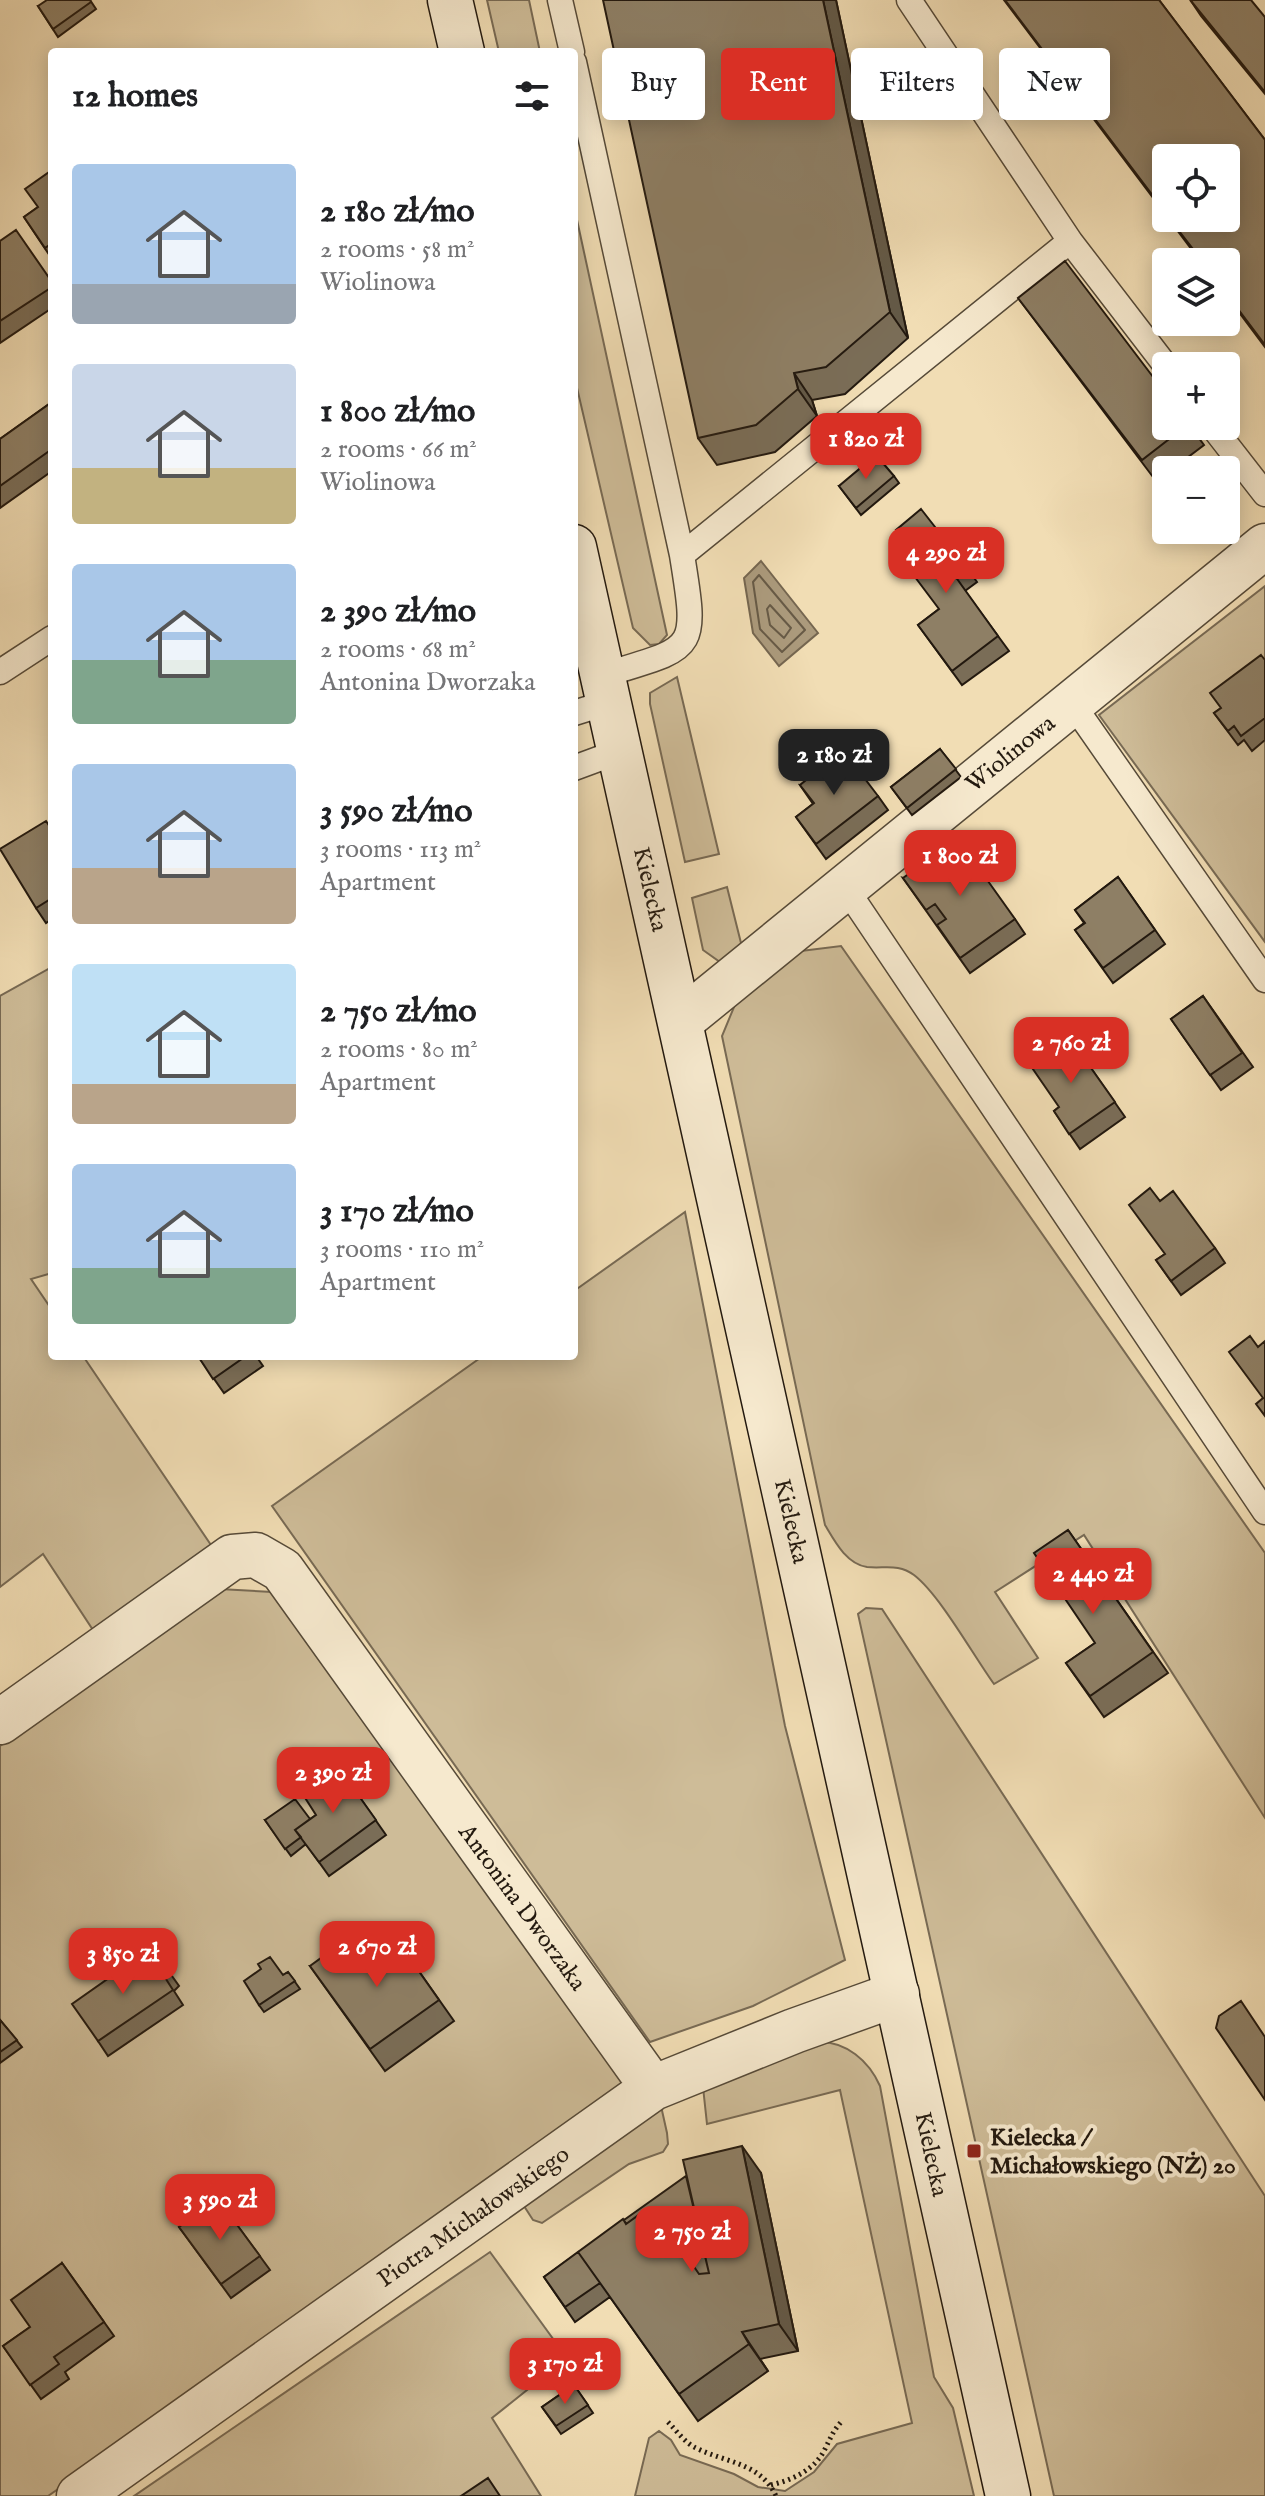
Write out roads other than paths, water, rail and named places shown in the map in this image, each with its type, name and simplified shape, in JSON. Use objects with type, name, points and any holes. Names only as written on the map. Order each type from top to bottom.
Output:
[{"type":"street","points":[[450,0],[461,48]]},
{"type":"street","name":"Wiolinowa","points":[[681,1021],[1265,546]]},
{"type":"street","name":"Kielecka","points":[[578,576],[595,697],[620,751],[1008,2496]]},
{"type":"street","name":"Antonina Dworzaka","points":[[0,1722],[232,1557],[256,1555],[282,1570],[653,2088]]},
{"type":"street","name":"Piotra Michałowskiego","points":[[79,2496],[653,2088],[794,2031],[897,1994]]},
{"type":"lane","points":[[560,0],[571,48]]},
{"type":"lane","points":[[909,0],[1070,241],[1155,352]]},
{"type":"lane","points":[[578,80],[682,555],[693,621],[687,636],[672,653],[595,697]]},
{"type":"lane","points":[[682,555],[1070,241]]},
{"type":"lane","points":[[1223,440],[1265,494]]},
{"type":"lane","points":[[0,672],[48,641]]},
{"type":"lane","points":[[1072,703],[1265,980]]},
{"type":"lane","points":[[578,767],[620,751]]},
{"type":"lane","points":[[845,887],[1265,1512]]},
{"type":"water","points":[[761,561],[818,633],[779,666],[753,633],[744,578]]},
{"type":"place","name":"Kielecka / Michałowskiego (NŻ) 20","points":[[974,2151]]}]
